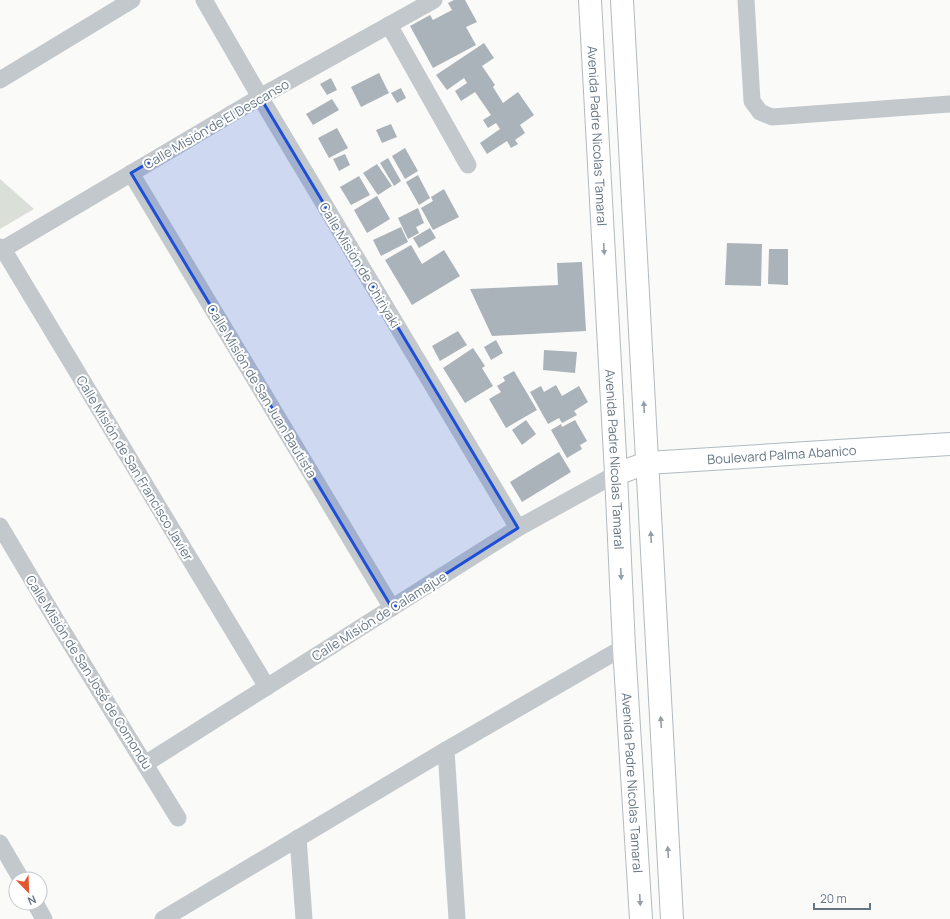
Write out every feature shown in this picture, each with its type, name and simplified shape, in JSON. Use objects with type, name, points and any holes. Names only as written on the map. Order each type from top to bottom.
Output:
[{"type":"street","points":[[0,80],[132,0]]},
{"type":"street","name":"Calle Misión de Chiriyaki","points":[[204,0],[260,97],[518,528]]},
{"type":"street","name":"Calle Misión de El Descanso","points":[[1,249],[260,97],[434,0]]},
{"type":"street","name":"Avenida Padre Nicolas Tamaral","points":[[590,0],[624,647],[641,919]]},
{"type":"street","points":[[622,0],[672,919]]},
{"type":"street","points":[[746,0],[752,101],[760,112],[772,117],[950,104]]},
{"type":"street","points":[[389,25],[468,165]]},
{"type":"street","name":"Calle Misión de San Juan Bautista","points":[[131,173],[392,608]]},
{"type":"street","name":"Calle Misión de San Francisco Javier","points":[[1,249],[267,687]]},
{"type":"street","name":"Boulevard Palma Abanico","points":[[616,474],[647,463],[950,444]]},
{"type":"street","name":"Calle Misión de Calamajue","points":[[145,764],[518,528],[616,474]]},
{"type":"street","name":"Calle Misión de San José de Comondu","points":[[0,526],[178,818]]},
{"type":"street","points":[[163,919],[446,750],[624,647]]},
{"type":"street","points":[[446,750],[457,919]]},
{"type":"street","points":[[298,838],[304,919]]},
{"type":"street","points":[[0,843],[16,871]]},
{"type":"highlighted area","points":[[260,97],[518,528],[392,608],[131,173]]},
{"type":"shaded area","points":[[0,179],[34,209],[0,229]]},
{"type":"building","points":[[454,0],[465,0],[477,22],[466,27],[476,45],[433,68],[410,26],[430,15],[433,20],[452,10],[448,3]]},
{"type":"building","points":[[484,43],[494,58],[482,66],[495,85],[493,87],[503,103],[518,92],[534,115],[520,125],[525,133],[515,140],[518,144],[511,148],[507,141],[487,154],[480,143],[500,129],[496,123],[488,128],[483,120],[491,115],[475,92],[461,101],[455,91],[467,83],[464,78],[447,90],[436,75]]},
{"type":"building","points":[[379,73],[389,93],[361,107],[351,87]]},
{"type":"building","points":[[331,78],[337,90],[327,95],[320,84]]},
{"type":"building","points":[[401,88],[406,98],[397,103],[391,93]]},
{"type":"building","points":[[332,99],[339,110],[313,125],[306,114]]},
{"type":"building","points":[[391,124],[397,137],[382,143],[376,130]]},
{"type":"building","points":[[337,128],[348,148],[329,158],[318,138]]},
{"type":"building","points":[[405,148],[418,171],[405,179],[392,156]]},
{"type":"building","points":[[345,154],[350,165],[339,171],[333,159]]},
{"type":"building","points":[[388,158],[401,181],[394,186],[380,163]]},
{"type":"building","points":[[377,164],[392,186],[378,195],[363,173]]},
{"type":"building","points":[[418,175],[430,198],[419,205],[406,182]]},
{"type":"building","points":[[359,176],[370,195],[351,205],[340,187]]},
{"type":"building","points":[[444,189],[459,217],[433,230],[421,208],[433,201],[431,197]]},
{"type":"building","points":[[377,196],[390,219],[367,233],[354,210]]},
{"type":"building","points":[[418,208],[424,223],[416,227],[419,233],[408,239],[398,218]]},
{"type":"building","points":[[401,227],[408,242],[381,256],[373,240]]},
{"type":"building","points":[[430,228],[436,238],[419,248],[413,238]]},
{"type":"building","points":[[727,243],[762,244],[761,286],[725,285]]},
{"type":"building","points":[[411,245],[422,264],[444,250],[460,276],[412,305],[385,260]]},
{"type":"building","points":[[769,249],[788,249],[788,285],[768,284]]},
{"type":"building","points":[[582,262],[586,331],[492,336],[470,289],[558,285],[557,263]]},
{"type":"building","points":[[458,331],[467,345],[440,361],[432,346]]},
{"type":"building","points":[[496,340],[503,353],[491,360],[484,347]]},
{"type":"building","points":[[473,348],[485,366],[482,368],[493,386],[465,403],[443,368]]},
{"type":"building","points":[[544,350],[577,352],[575,373],[543,370]]},
{"type":"building","points":[[514,371],[537,410],[506,428],[489,399],[501,392],[497,386],[505,381],[503,377]]},
{"type":"building","points":[[556,385],[562,396],[579,386],[588,402],[574,411],[577,415],[562,423],[559,418],[548,424],[530,392],[541,386],[544,392]]},
{"type":"building","points":[[526,420],[536,434],[522,445],[512,430]]},
{"type":"building","points":[[575,420],[587,441],[580,445],[582,449],[567,458],[551,430],[561,424],[562,427]]},
{"type":"building","points":[[559,452],[571,472],[522,502],[510,482]]}]
